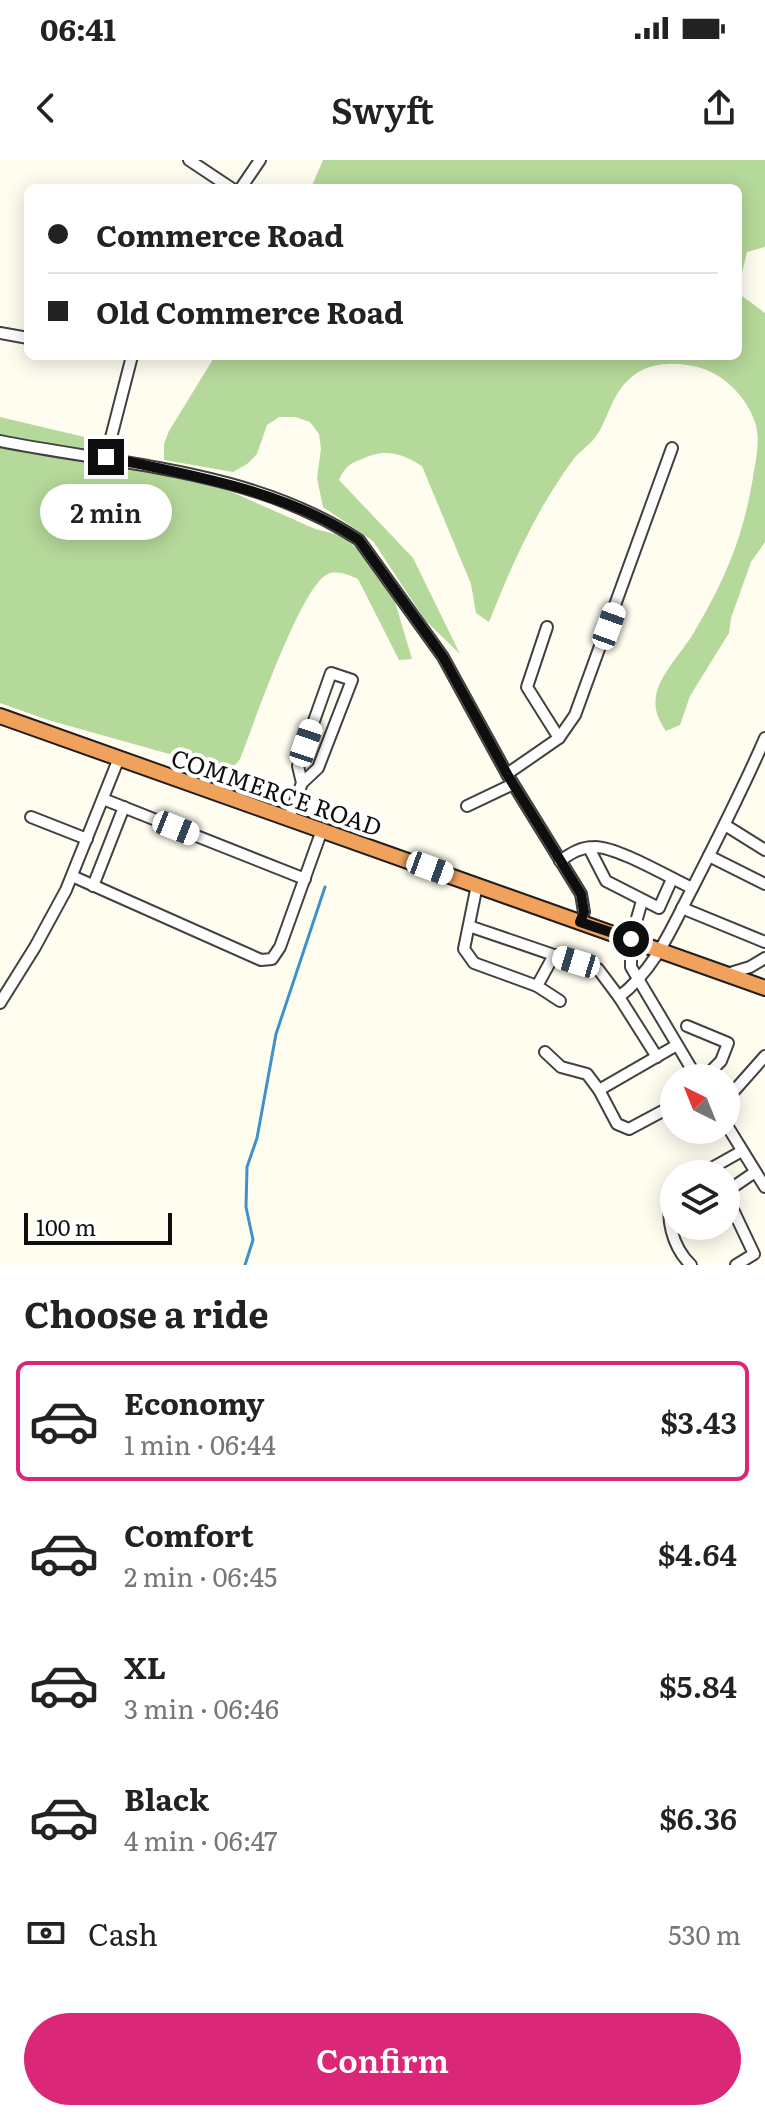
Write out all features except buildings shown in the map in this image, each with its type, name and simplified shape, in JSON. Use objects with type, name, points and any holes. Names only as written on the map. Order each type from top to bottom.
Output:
[{"type":"highway","name":"COMMERCE ROAD","points":[[0,716],[727,974],[764,984]]},
{"type":"street","points":[[189,160],[225,184]]},
{"type":"street","points":[[244,184],[260,160]]},
{"type":"street","points":[[0,333],[24,337]]},
{"type":"street","points":[[106,457],[131,360]]},
{"type":"street","points":[[0,441],[106,457],[270,496],[341,527],[359,540],[443,657],[510,779],[581,894],[584,912],[580,922]]},
{"type":"street","points":[[467,806],[510,779],[570,725],[583,700],[672,448]]},
{"type":"street","points":[[547,627],[527,687],[559,738]]},
{"type":"street","points":[[289,818],[302,783],[318,768],[352,680],[331,673],[298,766],[302,783]]},
{"type":"street","points":[[619,997],[638,982],[661,950],[725,825],[765,738]]},
{"type":"street","points":[[0,1003],[35,947],[72,876],[119,758]]},
{"type":"street","points":[[103,799],[305,879]]},
{"type":"street","points":[[93,886],[124,807]]},
{"type":"street","points":[[31,817],[87,839]]},
{"type":"street","points":[[725,825],[765,850]]},
{"type":"street","points":[[72,876],[261,960],[272,959],[280,947],[322,830]]},
{"type":"street","points":[[560,861],[576,850],[596,847],[618,853],[692,888]]},
{"type":"street","points":[[589,848],[606,881],[659,908],[672,879]]},
{"type":"street","points":[[709,856],[765,884]]},
{"type":"street","points":[[477,885],[464,949],[474,963],[537,986],[560,1001]]},
{"type":"street","points":[[642,901],[631,939],[631,967],[689,1064]]},
{"type":"street","points":[[682,908],[765,942]]},
{"type":"street","points":[[469,926],[598,969],[657,1057]]},
{"type":"street","points":[[537,986],[554,955]]},
{"type":"street","points":[[727,974],[750,967],[765,958]]},
{"type":"street","points":[[687,1026],[728,1043],[718,1064]]},
{"type":"street","points":[[599,1090],[677,1045]]},
{"type":"street","points":[[545,1052],[561,1067],[587,1074],[617,1124],[629,1129],[660,1112]]},
{"type":"street","points":[[740,1084],[765,1056]]},
{"type":"street","points":[[738,1144],[765,1187]]},
{"type":"street","points":[[726,1160],[742,1151]]},
{"type":"street","points":[[740,1183],[755,1172]]},
{"type":"street","points":[[736,1265],[754,1254],[740,1224]]},
{"type":"street","points":[[674,1240],[691,1265]]},
{"type":"green space","points":[[323,160],[765,160],[765,247],[747,252],[742,273],[742,184],[313,184]]},
{"type":"green space","points":[[742,296],[765,313],[765,542],[751,562],[731,618],[729,633],[690,696],[680,725],[666,731],[657,712],[657,691],[705,614],[732,556],[745,516],[757,450],[757,430],[749,409],[739,394],[718,376],[693,366],[668,364],[644,369],[628,380],[594,439],[573,460],[536,518],[489,622],[476,613],[471,584],[422,466],[400,455],[386,453],[362,459],[345,469],[339,480],[413,558],[460,654],[425,620],[373,541],[323,507],[317,478],[321,449],[319,434],[310,422],[295,417],[279,417],[267,425],[257,454],[233,472],[164,460],[164,444],[213,360],[742,360]]},
{"type":"green space","points":[[0,417],[97,440],[94,460],[225,489],[315,529],[339,535],[374,561],[390,585],[412,659],[399,660],[358,579],[332,573],[317,584],[305,603],[279,659],[240,759],[230,771],[48,720],[0,703]]},
{"type":"waterway","points":[[245,1265],[253,1240],[246,1207],[247,1167],[257,1138],[276,1034],[325,887]]},
{"type":"route","points":[[106,457],[270,496],[341,527],[359,540],[459,683],[507,774],[581,894],[584,912],[580,922],[631,939]]}]
